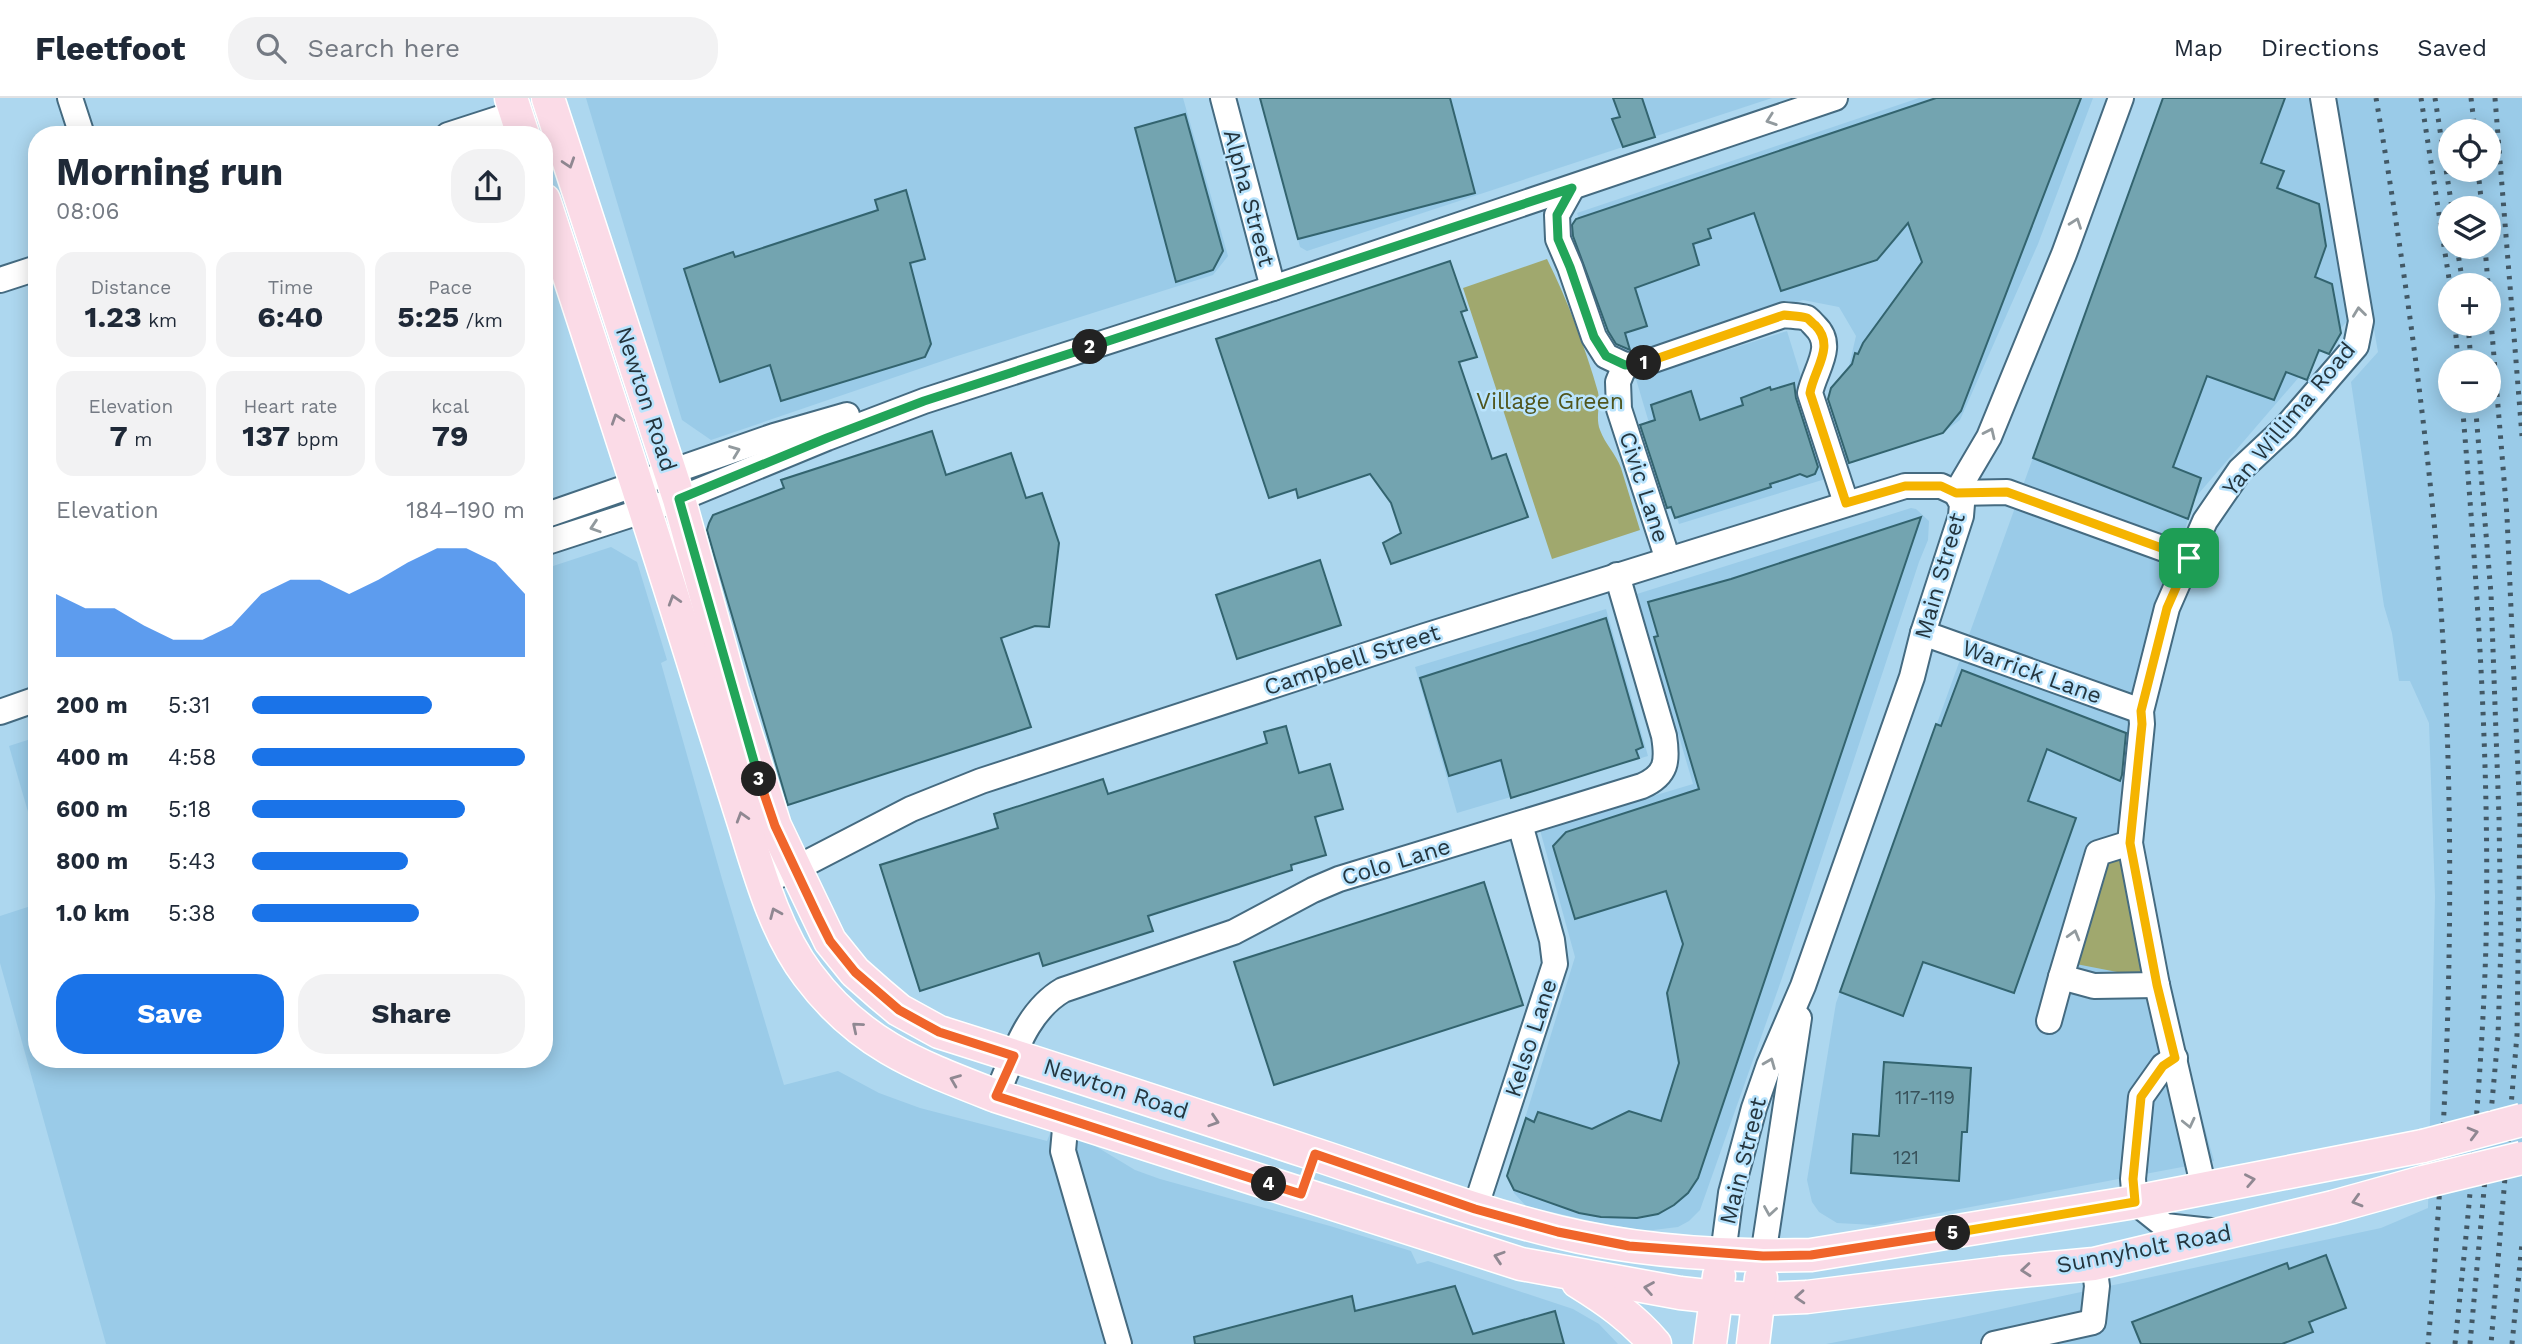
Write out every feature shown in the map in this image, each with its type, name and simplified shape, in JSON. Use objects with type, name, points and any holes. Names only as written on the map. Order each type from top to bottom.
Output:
[{"type":"main road","name":"Newton Road","points":[[548,98],[675,486],[760,783],[775,826],[830,941],[855,972],[899,1010],[939,1032],[1475,1209],[1602,1241],[1674,1251],[1723,1254]]},
{"type":"main road","name":"Newton Road","points":[[553,227],[642,497],[762,882],[789,943],[807,974],[836,1009],[863,1032],[914,1064],[996,1096],[1521,1264],[1565,1274],[1717,1297]]},
{"type":"main road","name":"Sunnyholt Road","points":[[1723,1254],[1811,1255],[2134,1190],[2204,1189],[2423,1146],[2522,1120]]},
{"type":"main road","points":[[1301,1194],[1315,1154]]},
{"type":"main road","name":"Sunnyholt Road","points":[[1717,1297],[1807,1297],[2094,1264],[2333,1208],[2423,1182],[2522,1158]]},
{"type":"main road","name":"Main Street","points":[[1710,1344],[1723,1254]]},
{"type":"main road","name":"Main Street","points":[[1753,1344],[1763,1256]]},
{"type":"main road","points":[[1565,1274],[1623,1312],[1640,1326],[1655,1344]]},
{"type":"street","points":[[69,98],[79,126]]},
{"type":"street","points":[[553,539],[642,497],[675,486],[774,436],[860,411],[924,401],[1273,288],[1835,98]]},
{"type":"street","name":"Main Street","points":[[1723,1254],[1731,1193],[1754,1108],[1769,1065],[1804,986],[1912,677],[1923,633],[1961,516],[1962,504],[1956,493],[1989,437],[2064,254],[2121,98]]},
{"type":"street","name":"Yan Willima Road","points":[[2204,1189],[2157,985],[2130,843],[2141,711],[2167,608],[2205,521],[2240,470],[2286,427],[2356,346],[2361,321],[2323,98]]},
{"type":"street","name":"Alpha Street","points":[[1222,102],[1273,288]]},
{"type":"street","points":[[479,126],[516,115]]},
{"type":"street","points":[[1572,188],[1557,215],[1558,239],[1594,337],[1606,356],[1625,365],[1642,363],[1784,315],[1808,318],[1819,330],[1825,343],[1823,358],[1812,381],[1810,393],[1846,503]]},
{"type":"street","points":[[0,280],[28,271]]},
{"type":"street","name":"Civic Lane","points":[[1625,365],[1618,382],[1619,409],[1668,560]]},
{"type":"street","name":"Campbell Street","points":[[762,882],[795,869],[911,809],[981,781],[1617,575],[1905,486],[1941,486],[1956,493],[2007,492],[2189,558]]},
{"type":"street","points":[[553,514],[642,497]]},
{"type":"street","name":"Colo Lane","points":[[996,1096],[1039,1008],[1050,997],[1063,990],[1223,937],[1339,879],[1642,786],[1660,776],[1666,750],[1664,736],[1617,575]]},
{"type":"street","name":"Warrick Lane","points":[[1923,633],[2141,711]]},
{"type":"street","points":[[0,712],[28,702]]},
{"type":"street","name":"Kelso Lane","points":[[1475,1209],[1555,964],[1552,940],[1520,824]]},
{"type":"street","points":[[2049,1021],[2098,853],[2130,843]]},
{"type":"street","points":[[2061,977],[2094,986],[2157,985]]},
{"type":"street","name":"Main Street","points":[[1763,1256],[1804,986]]},
{"type":"street","points":[[2175,1058],[2163,1066],[2141,1097],[2134,1190],[2165,1226],[2229,1233]]},
{"type":"street","points":[[1066,1118],[1063,1151],[1119,1344]]},
{"type":"street","points":[[1994,1344],[2093,1322],[2098,1286],[2094,1264]]},
{"type":"shaded area","points":[[586,98],[1183,98],[1228,256],[1213,275],[954,357],[711,440],[682,420]]},
{"type":"shaded area","points":[[1260,98],[1772,98],[1307,251],[1300,247]]},
{"type":"shaded area","points":[[1919,98],[2093,98],[2038,244],[1960,420],[1945,431],[1845,465],[1842,396],[1856,336],[1839,307],[1803,300],[1626,359],[1577,213]]},
{"type":"shaded area","points":[[2163,98],[2312,98],[2349,319],[2194,499],[2173,570],[2122,828],[2214,1161],[1875,1225],[1837,1223],[1819,1212],[1812,1202],[1807,1180],[1836,1003]]},
{"type":"shaded area","points":[[2333,98],[2522,98],[2522,1344],[1826,1344],[2381,1228],[2428,1208],[2435,896],[2429,723],[2410,681],[2399,681],[2392,633],[2384,606],[2351,382],[2378,352]]},
{"type":"shaded area","points":[[1787,331],[1832,477],[1679,524],[1636,379]]},
{"type":"shaded area","points":[[1911,508],[1916,509],[1929,521],[1928,540],[1782,978],[1700,1210],[1678,1227],[1645,1231],[1526,1206],[1514,1193],[1508,1173],[1575,957],[1540,830],[1693,784],[1637,594]]},
{"type":"shaded area","points":[[611,547],[637,562],[667,660],[661,663],[784,1085],[838,1071],[879,1093],[920,1108],[1047,1141],[1051,1131],[1087,1141],[1135,1170],[1160,1179],[1411,1251],[1417,1264],[1428,1261],[1573,1309],[1599,1324],[1618,1344],[106,1344],[29,1068],[553,1068],[553,566]]},
{"type":"shaded area","points":[[1606,609],[1648,756],[1457,813],[1415,667]]},
{"type":"shaded area","points":[[28,740],[28,812],[9,746]]},
{"type":"shaded area","points":[[28,907],[28,1064],[0,963],[0,916]]},
{"type":"green space","name":"Village Green","points":[[1547,259],[1588,358],[1598,392],[1600,430],[1621,468],[1640,530],[1552,559],[1463,288]]},
{"type":"green space","points":[[2126,853],[2148,978],[2076,964],[2104,858]]},
{"type":"building","points":[[1260,98],[1450,98],[1475,193],[1298,239]]},
{"type":"building","points":[[1613,98],[1642,98],[1655,137],[1623,147],[1612,119],[1620,117]]},
{"type":"building","points":[[1936,98],[2081,98],[1961,411],[1943,433],[1849,463],[1828,399],[1831,388],[1852,364],[1855,353],[1858,354],[1863,343],[1922,262],[1908,223],[1877,260],[1781,291],[1754,213],[1708,229],[1711,238],[1693,244],[1699,265],[1635,288],[1647,326],[1625,333],[1630,350],[1616,344],[1608,331],[1573,236],[1572,225],[1576,219]]},
{"type":"building","points":[[2163,98],[2285,98],[2261,163],[2284,171],[2277,188],[2319,204],[2326,246],[2315,277],[2332,284],[2341,333],[2329,354],[2319,350],[2307,380],[2286,372],[2274,400],[2207,376],[2173,467],[2201,478],[2188,519],[2033,458]]},
{"type":"building","points":[[1185,114],[1223,251],[1213,270],[1176,282],[1135,128]]},
{"type":"building","points":[[906,190],[925,259],[910,263],[931,344],[925,357],[781,401],[770,365],[720,382],[684,269],[733,252],[735,257],[878,210],[875,200]]},
{"type":"building","points":[[1450,261],[1467,310],[1461,312],[1477,357],[1459,362],[1492,459],[1506,454],[1528,517],[1391,564],[1383,543],[1401,533],[1391,503],[1370,474],[1298,498],[1296,489],[1269,498],[1216,339]]},
{"type":"building","points":[[1794,383],[1796,398],[1818,467],[1815,474],[1807,477],[1800,474],[1770,484],[1771,487],[1675,518],[1671,507],[1667,508],[1640,425],[1655,420],[1651,405],[1691,391],[1700,420],[1743,405],[1741,398],[1770,387],[1771,390]]},
{"type":"building","points":[[932,431],[946,475],[1011,453],[1026,498],[1042,493],[1059,543],[1049,627],[1035,626],[1001,638],[1031,727],[788,805],[707,530],[709,523],[713,515],[784,488],[781,480]]},
{"type":"building","points":[[1921,517],[1698,1178],[1688,1193],[1674,1205],[1658,1214],[1637,1218],[1579,1213],[1514,1190],[1507,1176],[1526,1118],[1534,1122],[1538,1112],[1592,1129],[1629,1111],[1661,1121],[1679,1063],[1667,993],[1683,944],[1666,891],[1575,919],[1553,846],[1566,832],[1699,789],[1654,637],[1658,636],[1648,602],[1731,579]]},
{"type":"building","points":[[1320,560],[1341,625],[1237,659],[1216,595]]},
{"type":"building","points":[[1606,618],[1643,747],[1636,750],[1639,758],[1511,798],[1501,760],[1449,776],[1420,678]]},
{"type":"building","points":[[1962,670],[2126,733],[2122,775],[2120,781],[2047,749],[2028,801],[2076,818],[2014,993],[1923,962],[1903,1016],[1840,992],[1936,724],[1941,726]]},
{"type":"building","points":[[1286,726],[1299,773],[1330,764],[1343,809],[1315,817],[1326,855],[1291,865],[1292,870],[1148,916],[1153,931],[1043,966],[1039,953],[920,991],[880,865],[998,828],[994,814],[1103,779],[1108,794],[1267,743],[1264,732]]},
{"type":"building","points":[[1484,882],[1523,1005],[1274,1085],[1234,962]]},
{"type":"building","points":[[1884,1062],[1971,1068],[1967,1132],[1962,1132],[1959,1181],[1851,1173],[1853,1134],[1879,1136]]},
{"type":"building","points":[[2326,1255],[2346,1308],[2309,1322],[2313,1332],[2282,1344],[2141,1344],[2132,1322],[2287,1263],[2289,1269]]},
{"type":"building","points":[[1455,1286],[1473,1334],[1555,1311],[1564,1344],[1195,1344],[1194,1337],[1352,1296],[1355,1311]]},
{"type":"railway","points":[[2376,98],[2409,309],[2434,521],[2447,727],[2447,1036],[2443,1139],[2428,1344]]},
{"type":"railway","points":[[2421,98],[2448,273]]},
{"type":"railway","points":[[2435,98],[2450,196]]},
{"type":"railway","points":[[2471,98],[2474,119]]},
{"type":"railway","points":[[2495,98],[2522,436]]},
{"type":"railway","points":[[2479,182],[2481,196]]},
{"type":"railway","points":[[2459,259],[2461,273]]},
{"type":"railway","points":[[2486,259],[2507,516],[2520,817],[2517,1035],[2491,1344]]},
{"type":"railway","points":[[2456,336],[2457,350]]},
{"type":"railway","points":[[2469,336],[2470,350]]},
{"type":"railway","points":[[2455,1344],[2478,1094],[2487,876],[2481,672],[2463,413]]},
{"type":"railway","points":[[2470,1344],[2498,1036],[2501,943],[2491,594],[2476,413]]},
{"type":"railway","points":[[2512,1344],[2522,1243]]},
{"type":"route","points":[[1572,188],[1557,215],[1558,239],[1594,337],[1606,356],[1625,365],[1642,363],[1784,315],[1808,318],[1819,330],[1825,343],[1823,358],[1812,381],[1810,393],[1846,503],[1905,486],[1941,486],[1956,493],[2007,492],[2189,558],[2167,608],[2141,711],[2130,843],[2157,985],[2175,1058],[2163,1066],[2141,1097],[2133,1179],[2135,1202],[1811,1255],[1763,1256],[1629,1246],[1558,1232],[1475,1209],[1315,1154],[1301,1194],[996,1096],[1014,1056],[939,1032],[899,1010],[855,972],[830,941],[775,826],[760,783],[679,499],[924,401],[1572,188]]}]
